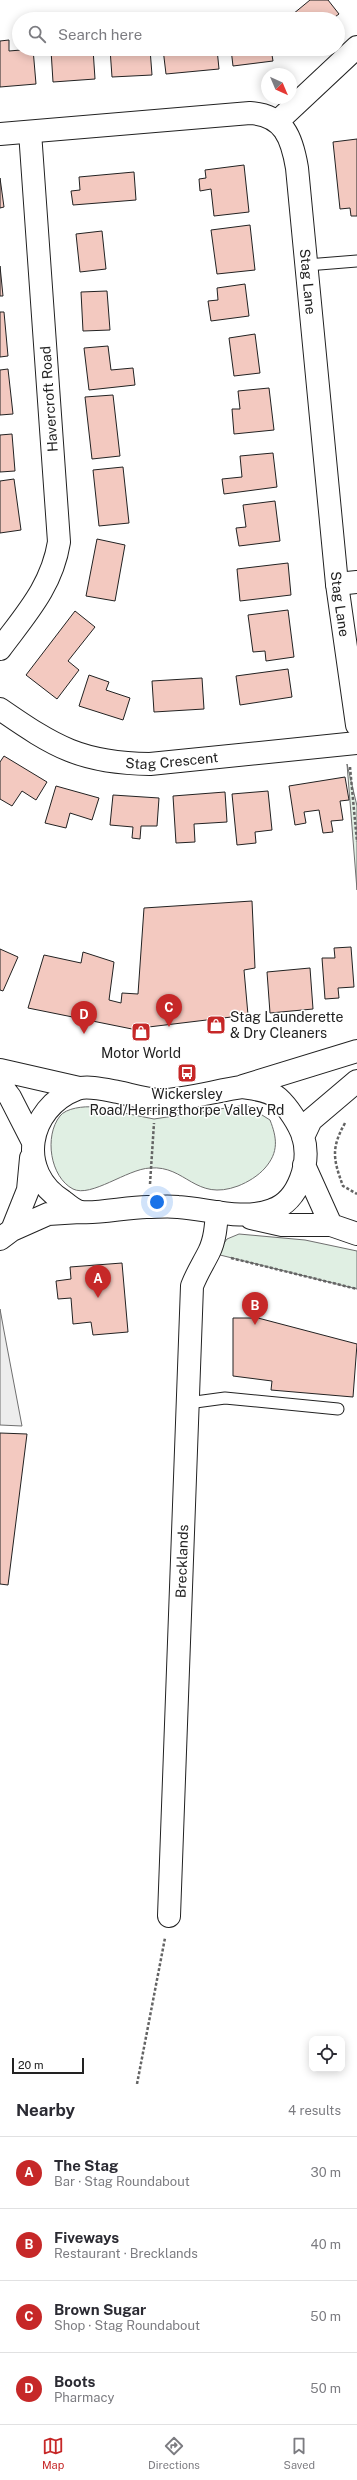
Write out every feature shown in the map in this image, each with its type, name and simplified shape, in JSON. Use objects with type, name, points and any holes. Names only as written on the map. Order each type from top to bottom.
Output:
[{"type":"street","points":[[278,122],[357,47]]},
{"type":"street","name":"Stag Lane","points":[[0,134],[250,112],[264,114],[278,122],[287,133],[295,151],[307,265],[347,583],[354,737]]},
{"type":"street","name":"Havercroft Road","points":[[0,649],[46,586],[56,562],[59,542],[30,132]]},
{"type":"street","name":"Stag Crescent","points":[[0,709],[40,736],[67,751],[94,759],[122,764],[150,764],[354,737]]},
{"type":"street","points":[[0,1070],[79,1088],[111,1091],[161,1100],[242,1087],[357,1051]]},
{"type":"street","points":[[303,1137],[315,1116],[357,1081]]},
{"type":"street","points":[[0,1084],[10,1097],[32,1148],[39,1177],[49,1191],[80,1212]]},
{"type":"street","points":[[226,1213],[272,1210],[283,1204],[297,1190],[304,1165],[303,1137],[292,1116],[278,1098],[263,1091],[242,1087]]},
{"type":"street","points":[[6,1234],[28,1190],[32,1148],[38,1123],[61,1096],[79,1088]]},
{"type":"street","points":[[304,1165],[331,1224]]},
{"type":"street","points":[[6,1234],[48,1214],[150,1207],[178,1207],[226,1213],[282,1225],[331,1224],[357,1234]]},
{"type":"street","name":"Brecklands","points":[[169,1916],[192,1286],[198,1270],[209,1252],[215,1232],[226,1213]]},
{"type":"lane","points":[[307,265],[357,261]]},
{"type":"lane","points":[[188,1403],[225,1398],[338,1409]]},
{"type":"path","points":[[354,737],[357,842]]},
{"type":"path","points":[[150,1207],[154,1119],[161,1100]]},
{"type":"path","points":[[209,1252],[357,1289]]},
{"type":"path","points":[[137,2084],[169,1916]]},
{"type":"green space","points":[[347,764],[357,806],[357,890]]},
{"type":"green space","points":[[246,1105],[270,1120],[275,1139],[275,1151],[270,1162],[259,1174],[245,1183],[223,1190],[211,1190],[201,1187],[173,1172],[150,1168],[131,1173],[99,1187],[81,1191],[73,1189],[65,1183],[59,1175],[52,1156],[52,1134],[55,1124],[63,1113],[71,1109],[80,1107],[94,1107],[154,1119]]},
{"type":"green space","points":[[239,1234],[305,1240],[357,1251],[357,1289],[216,1254],[227,1239]]},
{"type":"shaded area","points":[[0,1309],[4,1331],[22,1426],[0,1425]]},
{"type":"building","points":[[310,0],[328,0],[337,12],[295,12]]},
{"type":"building","points":[[9,40],[9,51],[12,51],[12,56],[34,56],[36,84],[0,87],[0,41]]},
{"type":"building","points":[[51,56],[93,56],[95,79],[53,82]]},
{"type":"building","points":[[110,56],[151,56],[152,75],[112,77]]},
{"type":"building","points":[[164,56],[218,56],[219,69],[166,74]]},
{"type":"building","points":[[232,56],[272,56],[273,61],[233,66]]},
{"type":"building","points":[[357,139],[357,216],[351,216],[350,208],[340,209],[333,142]]},
{"type":"building","points":[[244,165],[249,212],[214,216],[211,189],[200,191],[199,179],[206,178],[205,170]]},
{"type":"building","points":[[134,172],[136,200],[73,205],[71,191],[80,190],[79,177]]},
{"type":"building","points":[[0,178],[4,207],[0,208]]},
{"type":"building","points":[[250,225],[255,270],[217,274],[211,230]]},
{"type":"building","points":[[102,231],[106,269],[80,272],[76,234]]},
{"type":"building","points":[[0,266],[3,296],[0,296]]},
{"type":"building","points":[[245,284],[249,316],[211,321],[208,301],[218,300],[217,288]]},
{"type":"building","points":[[107,291],[110,330],[83,331],[81,292]]},
{"type":"building","points":[[0,312],[4,312],[8,356],[0,357]]},
{"type":"building","points":[[255,334],[260,373],[234,376],[229,338]]},
{"type":"building","points":[[108,346],[111,370],[133,368],[135,385],[89,390],[84,348]]},
{"type":"building","points":[[8,369],[13,414],[0,415],[0,370]]},
{"type":"building","points":[[269,388],[274,430],[234,434],[232,409],[240,409],[238,391]]},
{"type":"building","points":[[113,395],[120,456],[92,459],[85,397]]},
{"type":"building","points":[[12,434],[15,471],[0,472],[0,435]]},
{"type":"building","points":[[273,453],[277,487],[224,494],[222,479],[242,477],[240,456]]},
{"type":"building","points":[[123,467],[129,523],[99,526],[93,470]]},
{"type":"building","points":[[14,479],[21,530],[0,533],[0,481]]},
{"type":"building","points":[[275,501],[280,541],[239,546],[236,528],[246,527],[243,505]]},
{"type":"building","points":[[97,539],[125,545],[115,601],[86,596]]},
{"type":"building","points":[[288,563],[291,595],[240,601],[237,569]]},
{"type":"building","points":[[288,610],[294,657],[266,661],[265,651],[253,652],[248,615]]},
{"type":"building","points":[[75,611],[95,627],[68,661],[79,670],[57,699],[26,675]]},
{"type":"building","points":[[288,669],[292,697],[240,705],[236,676]]},
{"type":"building","points":[[89,675],[109,682],[106,690],[130,698],[123,720],[79,706]]},
{"type":"building","points":[[202,678],[204,709],[154,712],[152,681]]},
{"type":"building","points":[[4,756],[47,782],[36,800],[22,791],[12,806],[0,799],[0,762]]},
{"type":"building","points":[[345,777],[349,800],[340,801],[343,820],[331,821],[333,832],[323,833],[319,810],[304,812],[306,823],[295,825],[289,786]]},
{"type":"building","points":[[56,786],[99,798],[92,820],[70,813],[66,828],[45,823]]},
{"type":"building","points":[[268,791],[272,830],[255,832],[256,843],[237,845],[232,794]]},
{"type":"building","points":[[225,792],[227,822],[194,824],[195,842],[176,843],[173,796]]},
{"type":"building","points":[[113,795],[159,798],[157,826],[141,826],[140,839],[132,838],[133,827],[110,825]]},
{"type":"building","points":[[252,901],[255,968],[244,970],[248,1015],[132,1029],[28,1008],[44,955],[81,963],[83,952],[114,962],[109,1000],[121,1003],[122,993],[138,994],[144,908]]},
{"type":"building","points":[[351,947],[354,987],[338,988],[339,998],[325,999],[322,958],[335,958],[334,948]]},
{"type":"building","points":[[0,949],[18,957],[3,991],[0,990]]},
{"type":"building","points":[[310,968],[313,1009],[270,1013],[267,972]]},
{"type":"building","points":[[122,1263],[128,1332],[93,1335],[91,1322],[73,1324],[71,1298],[58,1299],[56,1281],[71,1279],[70,1267]]},
{"type":"building","points":[[233,1318],[258,1318],[357,1344],[353,1397],[271,1390],[272,1381],[233,1376]]},
{"type":"building","points":[[0,1433],[27,1434],[8,1585],[0,1584]]},
{"type":"place","name":"Stag Launderette & Dry Cleaners","points":[[216,1025]]},
{"type":"place","name":"Brown Sugar","points":[[169,1027]]},
{"type":"place","name":"Motor World","points":[[141,1032]]},
{"type":"place","name":"Boots","points":[[84,1034]]},
{"type":"place","name":"Wickersley Road/Herringthorpe Valley Rd","points":[[187,1073]]},
{"type":"place","name":"The Stag","points":[[98,1298]]},
{"type":"place","name":"Fiveways","points":[[255,1325]]}]
